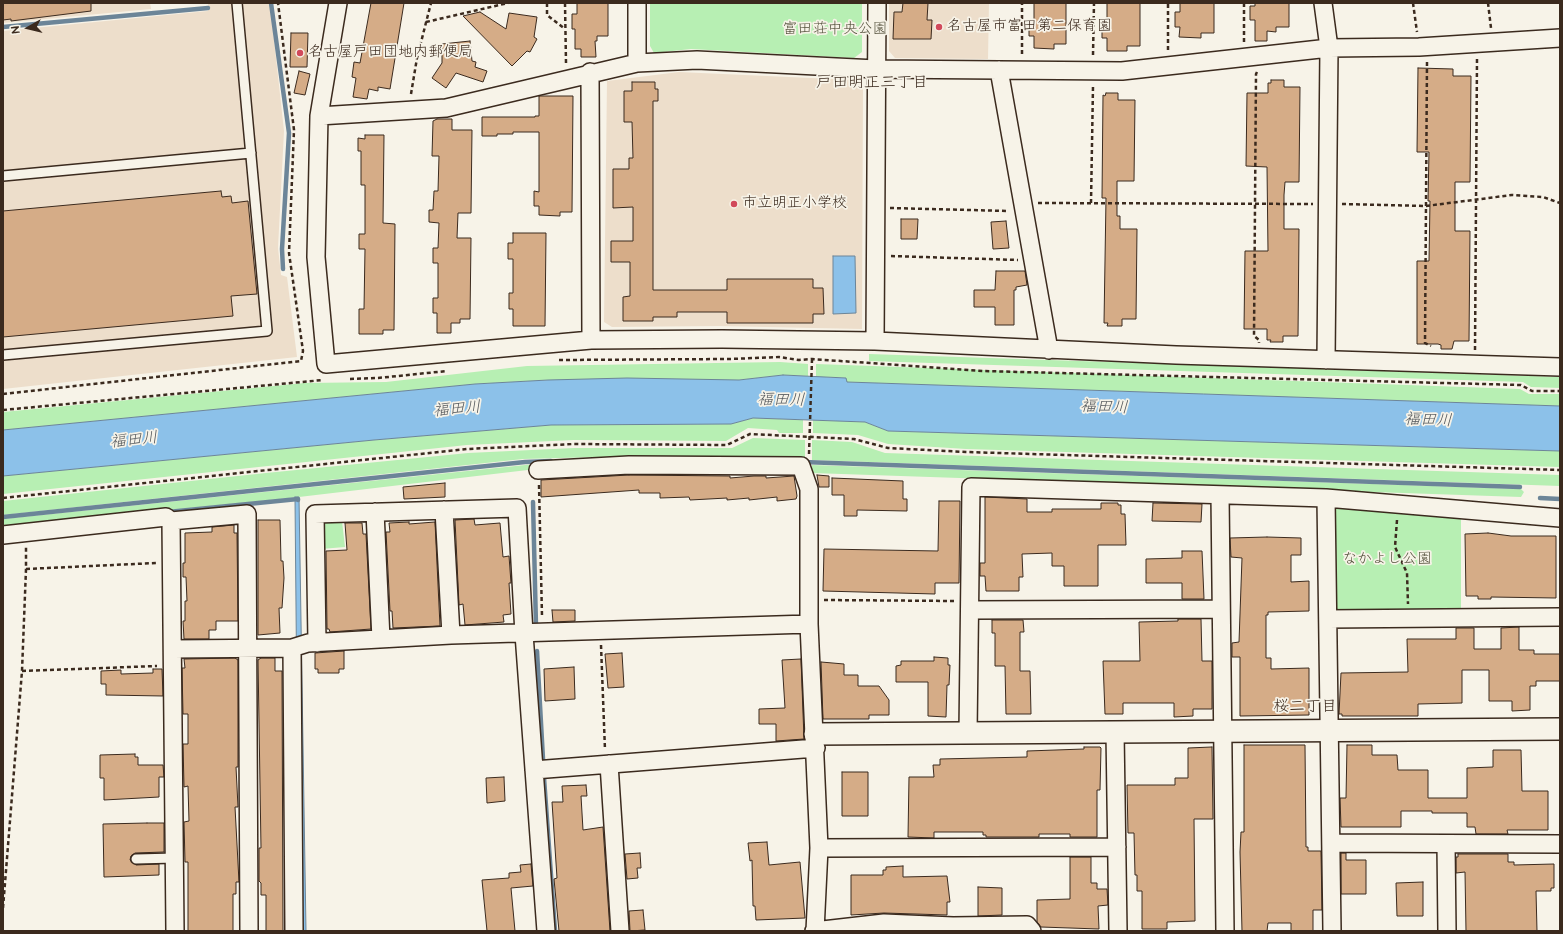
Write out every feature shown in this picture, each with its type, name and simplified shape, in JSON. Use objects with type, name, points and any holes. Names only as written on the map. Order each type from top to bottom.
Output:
[{"type":"street","points":[[338,3],[319,116],[316,257],[326,364],[591,340],[722,339],[875,341],[1049,350],[1560,367]]},
{"type":"street","points":[[636,63],[637,3]]},
{"type":"street","points":[[875,341],[876,3]]},
{"type":"street","points":[[1323,3],[1329,48],[1326,360]]},
{"type":"street","points":[[319,116],[446,108],[590,72],[636,63],[697,60],[876,69],[1122,71],[1329,48],[1425,46],[1560,38]]},
{"type":"street","points":[[999,70],[1049,350]]},
{"type":"street","points":[[590,72],[591,340]]},
{"type":"street","points":[[538,470],[629,465],[801,466],[809,489],[809,624],[819,848],[814,931],[884,923],[953,926],[1027,925],[1032,931]]},
{"type":"street","points":[[968,733],[971,606],[971,487],[1326,498],[1560,518]]},
{"type":"street","points":[[1220,495],[1225,931]]},
{"type":"street","points":[[1326,498],[1332,931]]},
{"type":"street","points":[[294,931],[302,646],[315,514],[518,508],[524,634],[546,931]]},
{"type":"street","points":[[444,510],[451,635]]},
{"type":"street","points":[[375,512],[381,639]]},
{"type":"street","points":[[3,535],[166,517],[171,521],[247,514],[249,931]]},
{"type":"street","points":[[171,521],[175,931]]},
{"type":"street","points":[[971,606],[1221,609]]},
{"type":"street","points":[[1328,619],[1560,617]]},
{"type":"street","points":[[173,657],[248,648],[302,646],[451,635],[524,634],[809,624]]},
{"type":"street","points":[[534,770],[607,764],[815,741],[968,733],[1560,729]]},
{"type":"street","points":[[1115,732],[1118,931]]},
{"type":"street","points":[[607,764],[620,931]]},
{"type":"street","points":[[1331,843],[1560,844]]},
{"type":"street","points":[[1446,844],[1447,931]]},
{"type":"street","points":[[819,848],[1117,847]]},
{"type":"lane","points":[[3,355],[267,331],[237,3]]},
{"type":"lane","points":[[3,176],[251,153]]},
{"type":"lane","points":[[136,859],[175,858]]},
{"type":"path","points":[[3,394],[301,361],[302,351],[289,253],[294,130],[278,3]]},
{"type":"path","points":[[410,101],[417,58],[431,3]]},
{"type":"path","points":[[426,22],[508,3]]},
{"type":"path","points":[[547,3],[547,15],[566,28]]},
{"type":"path","points":[[565,3],[566,66]]},
{"type":"path","points":[[1022,3],[1022,70]]},
{"type":"path","points":[[1091,203],[1094,3]]},
{"type":"path","points":[[1168,3],[1168,66]]},
{"type":"path","points":[[1244,3],[1251,57],[1259,70],[1256,74],[1254,336],[1259,340],[1258,357]]},
{"type":"path","points":[[1413,3],[1425,46],[1432,59],[1426,63],[1425,343],[1431,346],[1430,363]]},
{"type":"path","points":[[1475,365],[1475,200],[1488,3]]},
{"type":"path","points":[[875,207],[1023,207],[1091,203],[1255,203],[1426,206],[1512,195],[1543,197],[1560,203]]},
{"type":"path","points":[[875,256],[1032,260]]},
{"type":"path","points":[[554,361],[730,360],[779,357],[799,360],[812,359],[983,371],[1521,385],[1532,390],[1560,391]]},
{"type":"path","points":[[810,455],[812,359]]},
{"type":"path","points":[[348,379],[378,378],[448,370]]},
{"type":"path","points":[[3,410],[324,380]]},
{"type":"path","points":[[3,498],[467,449],[574,444],[727,445],[750,434],[854,439],[888,448],[966,452],[1560,470]]},
{"type":"path","points":[[538,470],[542,633]]},
{"type":"path","points":[[1399,504],[1395,547],[1407,573],[1407,619]]},
{"type":"path","points":[[3,908],[22,671],[26,569],[25,533]]},
{"type":"path","points":[[26,569],[172,562]]},
{"type":"path","points":[[809,599],[971,606]]},
{"type":"path","points":[[601,631],[607,764]]},
{"type":"path","points":[[22,671],[173,657]]},
{"type":"shaded area","points":[[3,3],[150,3],[151,9],[3,23]]},
{"type":"shaded area","points":[[208,3],[270,3],[284,131],[278,248],[281,275],[287,277],[297,357],[3,389],[3,31],[208,11]]},
{"type":"shaded area","name":"名古屋市富田第二保育園","points":[[889,3],[989,3],[988,59],[895,58],[889,51]]},
{"type":"shaded area","name":"市立明正小学校","points":[[679,72],[855,80],[863,86],[862,329],[719,326],[612,327],[604,322],[607,81]]},
{"type":"green space","name":"富田荘中央公園","points":[[650,3],[862,3],[862,52],[854,58],[691,49],[654,53],[650,46]]},
{"type":"green space","points":[[869,354],[1560,377],[1560,388],[1531,387],[1523,382],[869,361]]},
{"type":"green space","points":[[780,362],[808,364],[808,376],[783,375],[739,380],[548,380],[475,384],[3,430],[3,412],[305,383],[386,382],[527,366]]},
{"type":"green space","points":[[816,364],[1520,389],[1529,394],[1560,394],[1560,406],[846,382],[846,378],[816,377]]},
{"type":"green space","points":[[753,418],[803,420],[803,433],[779,433],[777,430],[748,428],[726,441],[574,440],[467,445],[3,494],[3,476],[374,440],[551,425],[731,424]]},
{"type":"green space","points":[[813,420],[865,422],[888,431],[1560,451],[1560,467],[966,449],[888,444],[858,435],[813,433]]},
{"type":"green space","points":[[753,438],[805,440],[805,460],[636,456],[523,459],[3,515],[3,501],[266,473],[468,453],[574,448],[732,448]]},
{"type":"green space","points":[[812,440],[852,442],[885,453],[1560,475],[1560,486],[812,460]]},
{"type":"green space","points":[[535,464],[536,469],[299,497],[3,527],[3,519]]},
{"type":"green space","points":[[812,465],[1521,489],[1524,492],[1521,497],[812,473]]},
{"type":"green space","name":"なかよし公園","points":[[1333,506],[1461,515],[1461,611],[1338,613],[1334,610]]},
{"type":"green space","points":[[342,521],[345,547],[321,549],[319,531],[326,522]]},
{"type":"water","points":[[833,256],[855,256],[856,313],[833,314]]},
{"type":"water","name":"福田川","points":[[783,375],[846,378],[847,382],[1560,406],[1560,451],[888,431],[865,422],[753,418],[731,424],[551,425],[374,440],[3,476],[3,430],[475,384],[627,378],[739,380]]},
{"type":"water","points":[[295,497],[299,497],[306,931],[299,931]]},
{"type":"building","points":[[3,3],[91,3],[91,11],[11,21],[11,19],[3,20]]},
{"type":"building","points":[[371,3],[404,3],[390,89],[378,87],[378,91],[369,89],[367,99],[353,97],[356,78],[352,77],[354,62],[360,63]]},
{"type":"building","points":[[577,3],[608,3],[608,36],[597,36],[597,41],[595,41],[596,57],[581,57],[581,49],[575,49],[575,29],[572,29],[572,14],[577,14]]},
{"type":"building","points":[[903,3],[928,3],[927,20],[932,20],[931,39],[893,39],[894,12],[902,12]]},
{"type":"building","points":[[1034,3],[1066,3],[1066,44],[1054,44],[1054,49],[1034,48],[1034,36],[1029,36],[1029,22],[1034,23]]},
{"type":"building","points":[[1107,3],[1140,3],[1140,46],[1127,46],[1127,51],[1107,51],[1107,38],[1102,38],[1102,23],[1107,23]]},
{"type":"building","points":[[1180,3],[1214,3],[1214,33],[1201,33],[1201,38],[1179,37],[1180,27],[1175,27],[1175,12],[1180,12]]},
{"type":"building","points":[[1255,3],[1289,3],[1289,27],[1276,27],[1276,32],[1267,31],[1267,41],[1255,41],[1255,20],[1250,20],[1250,6],[1255,6]]},
{"type":"building","points":[[480,12],[506,29],[509,13],[537,17],[534,37],[537,39],[530,52],[527,51],[512,66],[463,16]]},
{"type":"building","points":[[291,33],[308,33],[307,67],[290,67]]},
{"type":"building","points":[[470,41],[472,61],[476,62],[475,67],[487,71],[483,82],[456,73],[446,88],[432,78],[442,63],[442,44]]},
{"type":"building","points":[[1418,68],[1453,69],[1453,76],[1471,76],[1470,182],[1455,182],[1455,231],[1470,231],[1469,341],[1454,341],[1452,349],[1441,349],[1441,345],[1438,344],[1417,344],[1417,261],[1429,261],[1430,201],[1428,201],[1429,152],[1417,152]]},
{"type":"building","points":[[299,71],[310,74],[305,95],[294,93]]},
{"type":"building","points":[[1271,80],[1284,80],[1284,87],[1300,87],[1299,182],[1285,182],[1284,195],[1284,229],[1299,229],[1298,336],[1283,336],[1283,342],[1270,342],[1271,340],[1267,340],[1267,329],[1244,329],[1245,251],[1268,251],[1267,167],[1246,166],[1247,93],[1268,93],[1268,83],[1271,83]]},
{"type":"building","points":[[632,82],[655,82],[655,89],[658,89],[658,101],[653,101],[653,290],[727,290],[727,279],[813,279],[813,288],[823,288],[824,314],[813,314],[813,323],[727,323],[727,312],[677,312],[677,317],[653,317],[653,321],[623,321],[623,297],[630,296],[630,262],[611,262],[611,241],[633,241],[633,207],[613,208],[613,169],[629,169],[629,158],[633,158],[632,122],[624,122],[624,91],[632,91]]},
{"type":"building","points":[[1106,93],[1118,93],[1118,100],[1135,100],[1134,181],[1117,181],[1117,216],[1120,216],[1120,229],[1137,229],[1136,319],[1122,319],[1122,326],[1107,326],[1108,323],[1104,323],[1106,198],[1102,198],[1103,95],[1105,96]]},
{"type":"building","points":[[539,96],[573,96],[572,212],[560,212],[560,216],[539,215],[539,206],[534,206],[534,191],[539,192],[539,132],[513,132],[513,134],[482,136],[482,117],[539,116]]},
{"type":"building","points":[[437,119],[452,119],[452,130],[472,130],[471,213],[458,213],[457,238],[471,238],[470,319],[460,319],[460,323],[451,323],[451,333],[437,333],[437,313],[433,313],[433,298],[438,298],[438,263],[433,263],[433,248],[438,248],[439,223],[429,222],[429,210],[433,210],[434,191],[438,191],[439,156],[432,156],[433,121]]},
{"type":"building","points":[[365,135],[384,135],[383,223],[395,224],[394,330],[383,330],[383,334],[359,334],[359,309],[364,309],[365,249],[359,249],[359,234],[365,234],[365,185],[361,185],[361,151],[358,151],[358,138],[365,139]]},
{"type":"building","points":[[221,191],[222,197],[231,196],[232,203],[248,201],[257,294],[231,296],[233,316],[3,337],[3,211]]},
{"type":"building","points":[[901,219],[918,219],[917,239],[901,239]]},
{"type":"building","points":[[1006,221],[1009,248],[993,249],[991,222]]},
{"type":"building","points":[[513,233],[546,233],[545,326],[513,326],[513,309],[509,309],[509,293],[513,293],[513,259],[508,259],[508,243],[513,243]]},
{"type":"building","points":[[996,271],[1025,271],[1027,285],[1016,287],[1016,290],[1014,290],[1014,325],[995,325],[995,307],[974,307],[974,290],[995,290]]},
{"type":"building","points":[[629,475],[730,476],[730,478],[754,476],[766,476],[766,478],[794,476],[797,496],[796,499],[777,501],[777,497],[749,500],[749,498],[727,500],[727,498],[690,500],[689,497],[660,498],[660,493],[639,493],[639,490],[541,497],[541,480]]},
{"type":"building","points":[[817,475],[829,476],[829,487],[819,487]]},
{"type":"building","points":[[832,478],[903,481],[903,499],[907,499],[907,511],[857,510],[857,516],[844,516],[844,495],[832,495]]},
{"type":"building","points":[[445,483],[445,497],[404,499],[403,487]]},
{"type":"building","points":[[985,497],[1027,499],[1027,512],[1052,512],[1052,509],[1101,509],[1101,503],[1118,503],[1118,505],[1121,505],[1121,514],[1125,514],[1126,545],[1098,545],[1098,586],[1064,586],[1064,566],[1052,566],[1052,553],[1022,554],[1023,577],[1019,577],[1019,591],[986,591],[985,576],[980,576],[980,563],[985,563]]},
{"type":"building","points":[[939,501],[960,501],[959,583],[935,583],[935,594],[823,591],[824,549],[938,551]]},
{"type":"building","points":[[1153,503],[1202,504],[1201,522],[1152,521]]},
{"type":"building","points":[[474,519],[475,525],[500,523],[503,557],[509,556],[511,583],[509,583],[511,614],[503,615],[504,622],[465,625],[463,604],[459,605],[455,520]]},
{"type":"building","points":[[258,520],[280,520],[281,561],[283,561],[284,578],[282,608],[279,608],[280,633],[258,635]]},
{"type":"building","points":[[409,522],[409,524],[435,522],[440,626],[393,628],[392,611],[390,611],[386,532],[390,532],[389,523]]},
{"type":"building","points":[[345,523],[362,523],[363,534],[366,534],[371,629],[330,632],[329,629],[327,629],[326,551],[347,550]]},
{"type":"building","points":[[234,525],[234,533],[237,533],[238,621],[216,621],[216,630],[209,630],[209,639],[184,639],[183,621],[185,621],[185,601],[187,601],[186,577],[183,577],[183,563],[185,563],[185,533],[212,532],[212,527]]},
{"type":"building","points":[[1488,533],[1511,536],[1556,536],[1556,598],[1491,597],[1491,599],[1478,599],[1478,596],[1466,596],[1465,534]]},
{"type":"building","points":[[1230,538],[1301,538],[1301,555],[1291,555],[1291,582],[1309,581],[1309,611],[1268,612],[1268,615],[1266,615],[1266,658],[1271,658],[1271,669],[1309,668],[1309,715],[1240,716],[1240,657],[1232,657],[1232,643],[1239,642],[1242,558],[1231,557]]},
{"type":"building","points":[[1182,551],[1202,551],[1204,599],[1182,599],[1182,583],[1146,583],[1146,559],[1182,558]]},
{"type":"building","points":[[552,610],[575,610],[575,621],[553,622]]},
{"type":"building","points":[[1178,619],[1201,619],[1202,661],[1212,661],[1212,709],[1193,709],[1193,716],[1174,717],[1174,703],[1123,703],[1123,714],[1105,714],[1103,661],[1140,661],[1139,622],[1178,621]]},
{"type":"building","points":[[992,620],[1023,620],[1024,632],[1020,632],[1020,671],[1030,671],[1031,714],[1006,714],[1005,666],[995,666],[995,633],[992,633]]},
{"type":"building","points":[[1519,627],[1519,650],[1534,650],[1534,654],[1560,654],[1560,681],[1536,681],[1536,686],[1530,686],[1530,710],[1512,711],[1512,701],[1489,701],[1489,670],[1462,670],[1462,703],[1418,704],[1418,716],[1342,716],[1342,714],[1339,714],[1341,673],[1408,672],[1407,639],[1456,639],[1456,628],[1474,628],[1474,649],[1501,649],[1501,628]]},
{"type":"building","points":[[344,651],[344,669],[339,669],[339,673],[318,673],[318,669],[315,669],[315,653]]},
{"type":"building","points":[[622,653],[624,687],[608,688],[605,654]]},
{"type":"building","points":[[934,657],[948,658],[948,665],[950,665],[949,685],[947,685],[946,717],[928,716],[928,682],[896,682],[896,666],[901,665],[901,661],[934,661]]},
{"type":"building","points":[[235,658],[238,660],[238,767],[236,767],[238,807],[235,807],[239,882],[236,882],[236,894],[233,894],[233,931],[188,931],[188,862],[185,862],[184,822],[189,821],[188,786],[184,787],[183,744],[188,744],[188,714],[183,714],[182,668],[185,668],[184,659]]},
{"type":"building","points":[[261,658],[275,658],[275,671],[282,671],[283,931],[266,931],[266,895],[261,895],[261,883],[259,881],[259,848],[261,848],[258,660]]},
{"type":"building","points":[[801,659],[804,739],[776,741],[776,724],[759,724],[759,709],[785,708],[782,660]]},
{"type":"building","points":[[821,662],[844,664],[844,675],[858,675],[858,686],[879,686],[889,700],[889,715],[869,715],[869,719],[823,719]]},
{"type":"building","points":[[574,667],[575,699],[545,701],[544,669]]},
{"type":"building","points":[[153,669],[162,669],[163,696],[106,695],[106,684],[101,684],[101,671],[121,670],[121,674],[153,673]]},
{"type":"building","points":[[1244,745],[1305,745],[1306,847],[1308,847],[1308,851],[1321,851],[1322,910],[1313,910],[1313,931],[1291,931],[1291,923],[1268,923],[1267,931],[1242,931],[1240,852],[1241,832],[1244,832]]},
{"type":"building","points":[[1347,745],[1372,745],[1372,755],[1397,755],[1398,770],[1428,770],[1428,798],[1467,798],[1467,768],[1493,767],[1493,750],[1521,750],[1522,791],[1548,791],[1548,830],[1507,830],[1508,834],[1476,834],[1475,827],[1467,827],[1467,813],[1432,813],[1432,811],[1401,811],[1401,827],[1341,827],[1340,798],[1346,798]]},
{"type":"building","points":[[1084,747],[1101,748],[1100,790],[1097,790],[1097,837],[1070,837],[1070,834],[1039,834],[1039,837],[986,837],[986,835],[983,835],[983,832],[934,832],[934,838],[908,837],[909,777],[934,777],[933,765],[940,765],[940,759],[1027,757],[1027,751],[1084,749]]},
{"type":"building","points":[[1212,747],[1213,819],[1194,819],[1195,921],[1167,922],[1167,929],[1142,929],[1142,891],[1137,891],[1134,833],[1128,833],[1127,785],[1175,785],[1175,778],[1188,778],[1188,748]]},
{"type":"building","points":[[135,754],[135,757],[138,757],[138,765],[163,765],[164,777],[159,777],[159,797],[104,800],[104,778],[100,778],[100,755]]},
{"type":"building","points":[[842,772],[868,772],[868,816],[842,816]]},
{"type":"building","points":[[504,777],[505,801],[487,803],[486,778]]},
{"type":"building","points":[[586,785],[587,796],[581,796],[583,830],[603,827],[610,931],[559,931],[554,879],[557,878],[552,802],[563,802],[562,786]]},
{"type":"building","points":[[164,823],[164,852],[135,853],[131,856],[130,860],[136,865],[159,864],[159,875],[104,877],[103,824]]},
{"type":"building","points":[[767,842],[769,865],[800,862],[805,918],[756,920],[755,906],[753,906],[752,860],[750,861],[748,843]]},
{"type":"building","points":[[640,853],[641,868],[637,868],[638,878],[627,879],[625,854]]},
{"type":"building","points":[[1341,853],[1346,853],[1346,860],[1366,860],[1366,894],[1341,894]]},
{"type":"building","points":[[1458,854],[1508,854],[1508,862],[1514,862],[1514,865],[1554,864],[1554,888],[1551,888],[1551,891],[1536,891],[1537,931],[1466,931],[1465,872],[1456,873],[1456,857],[1458,857]]},
{"type":"building","points":[[1070,857],[1091,857],[1091,883],[1097,883],[1097,889],[1107,889],[1108,905],[1098,906],[1099,929],[1041,927],[1037,922],[1037,900],[1070,899]]},
{"type":"building","points":[[531,864],[533,886],[511,888],[515,931],[487,931],[482,880],[509,878],[509,873],[521,872],[520,865]]},
{"type":"building","points":[[903,866],[903,877],[947,876],[950,902],[947,902],[947,915],[884,913],[851,915],[851,875],[883,875],[883,870],[886,870],[886,867]]},
{"type":"building","points":[[1423,882],[1423,916],[1397,916],[1396,883]]},
{"type":"building","points":[[978,887],[1002,888],[1002,915],[978,916]]},
{"type":"building","points":[[643,910],[645,930],[630,931],[629,911]]},
{"type":"waterway","points":[[271,3],[289,133],[282,249],[283,269]]},
{"type":"waterway","points":[[3,27],[208,8]]},
{"type":"waterway","points":[[3,517],[525,462],[551,461]]},
{"type":"waterway","points":[[803,462],[1520,487]]},
{"type":"waterway","points":[[1540,498],[1560,499]]},
{"type":"waterway","points":[[168,512],[298,500]]},
{"type":"waterway","points":[[533,502],[536,626]]},
{"type":"waterway","points":[[537,651],[543,759]]},
{"type":"waterway","points":[[544,778],[555,931]]},
{"type":"place","name":"名古屋市富田第二保育園","points":[[939,27]]},
{"type":"place","name":"名古屋戸田団地内郵便局","points":[[300,53]]},
{"type":"place","name":"市立明正小学校","points":[[734,204]]},
{"type":"district","name":"戸田明正三丁目","points":[[872,84]]},
{"type":"district","name":"桜二丁目","points":[[1305,708]]}]
